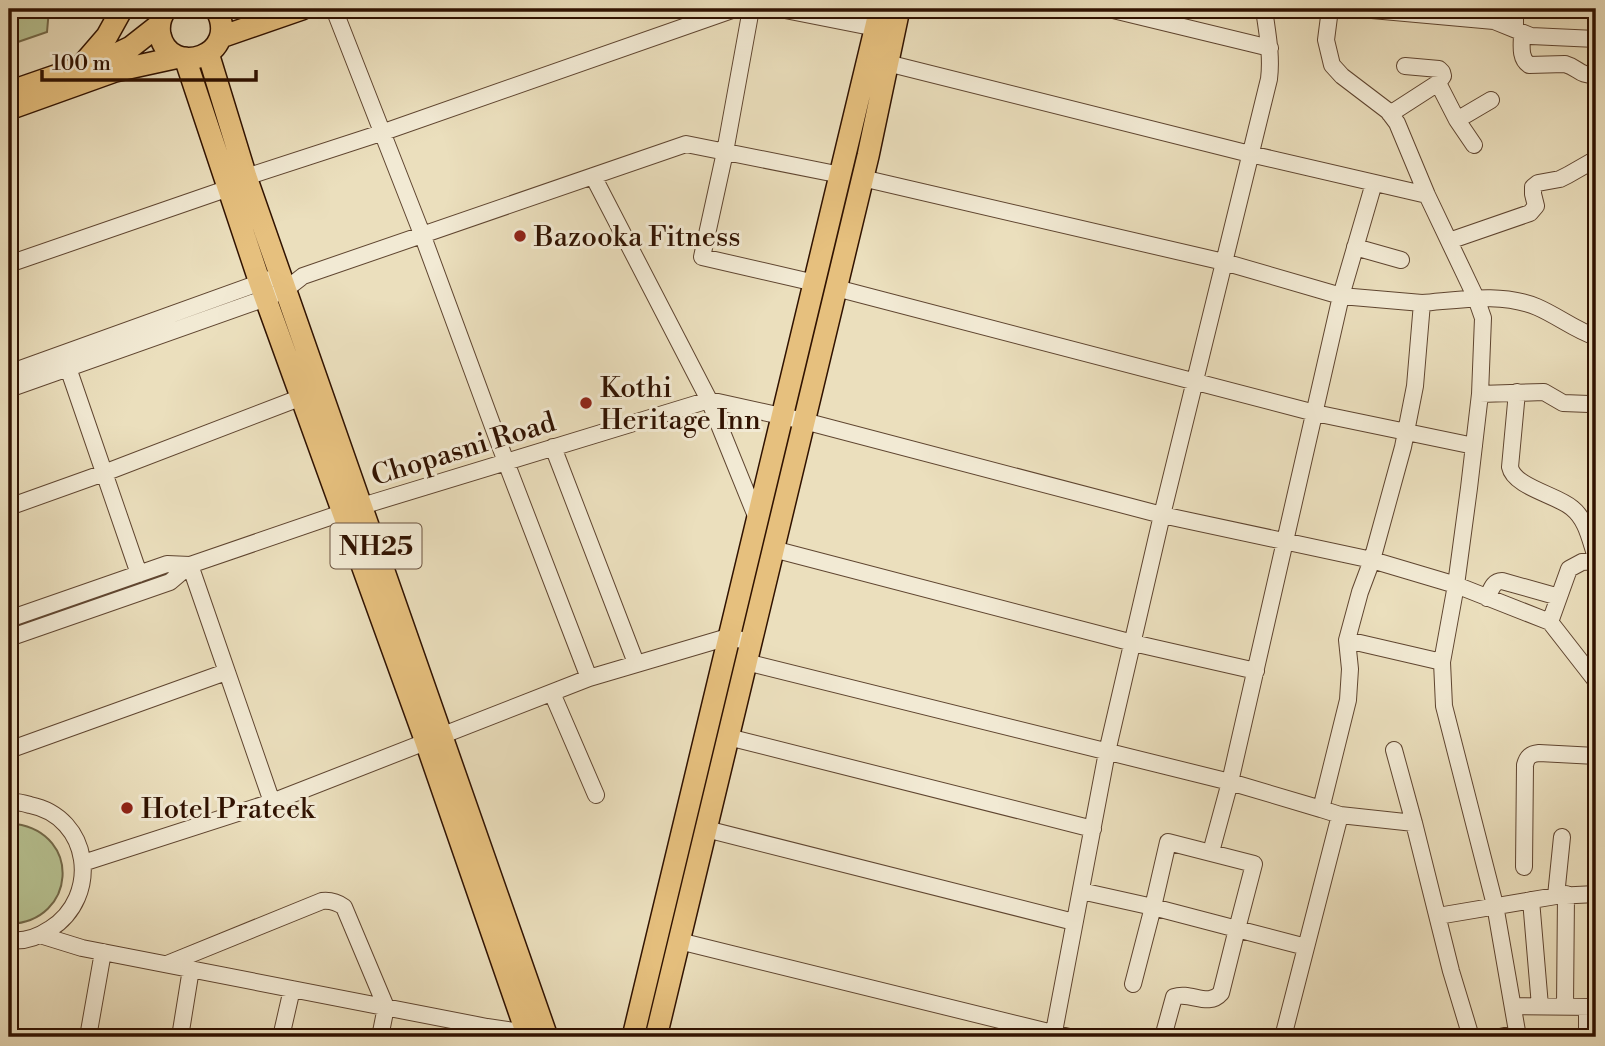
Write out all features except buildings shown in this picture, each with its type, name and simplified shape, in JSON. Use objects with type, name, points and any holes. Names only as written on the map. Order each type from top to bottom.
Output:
[{"type":"main road","points":[[81,67],[107,36],[122,9]]},
{"type":"main road","points":[[214,45],[222,28],[216,9]]},
{"type":"main road","points":[[9,109],[115,71],[182,57],[195,58],[214,45],[302,9]]},
{"type":"main road","points":[[656,1037],[773,549],[793,418],[825,286],[862,178],[899,9]]},
{"type":"main road","points":[[9,92],[131,47],[162,14]]},
{"type":"main road","points":[[162,14],[162,41],[172,53],[182,57]]},
{"type":"main road","points":[[825,286],[841,175],[878,19]]},
{"type":"main road","name":"NH25","points":[[214,45],[237,182]]},
{"type":"main road","name":"NH25","points":[[182,57],[237,182],[434,738],[534,1036]]},
{"type":"main road","name":"NH25","points":[[273,287],[302,397],[352,510]]},
{"type":"main road","points":[[633,1037],[728,637],[758,521],[793,418]]},
{"type":"street","points":[[334,9],[589,678]]},
{"type":"street","points":[[9,264],[735,9]]},
{"type":"street","points":[[751,9],[726,152],[702,257],[825,286],[1315,413],[1474,446]]},
{"type":"street","points":[[780,9],[878,19]]},
{"type":"street","points":[[1109,9],[1270,48]]},
{"type":"street","points":[[679,941],[1059,1036],[1074,922],[1107,752],[1269,79],[1270,48],[1264,9]]},
{"type":"street","points":[[1500,1037],[1518,1035],[1495,905],[1444,706],[1442,662],[1456,585],[1474,446],[1480,394],[1483,318],[1397,123],[1332,65],[1326,40],[1330,9],[1443,15],[1494,21],[1531,36],[1596,39]]},
{"type":"street","points":[[1515,9],[1525,62],[1529,65],[1566,64],[1581,73],[1596,75]]},
{"type":"street","points":[[887,63],[1250,154],[1427,195]]},
{"type":"street","points":[[1390,114],[1438,83],[1443,76],[1439,69],[1405,66]]},
{"type":"street","points":[[1438,83],[1457,120],[1474,145]]},
{"type":"street","points":[[1457,120],[1491,100]]},
{"type":"street","points":[[9,389],[66,361],[422,234],[687,144],[841,175]]},
{"type":"street","points":[[1449,241],[1530,213],[1536,206],[1533,187],[1538,183],[1568,176],[1596,159]]},
{"type":"street","points":[[593,176],[709,400],[758,521]]},
{"type":"street","points":[[862,178],[1224,262],[1341,296],[1422,303],[1476,298],[1523,302],[1539,308],[1574,329],[1596,337]]},
{"type":"street","points":[[1211,852],[1256,671],[1341,296],[1374,183]]},
{"type":"street","points":[[1355,247],[1401,260]]},
{"type":"street","points":[[1321,809],[1348,700],[1350,669],[1347,640],[1372,561],[1415,386],[1422,303]]},
{"type":"street","points":[[9,373],[66,361]]},
{"type":"street","points":[[66,361],[139,573]]},
{"type":"street","points":[[1517,392],[1511,473],[1520,481],[1571,506],[1579,514],[1596,559],[1569,569],[1550,622],[1596,681]]},
{"type":"street","points":[[1480,394],[1544,392],[1563,403],[1589,404]]},
{"type":"street","points":[[9,507],[302,397]]},
{"type":"street","name":"Chopasni Road","points":[[190,565],[352,510],[709,400],[793,418],[1162,515],[1372,561],[1456,585],[1550,622]]},
{"type":"street","points":[[554,447],[636,663]]},
{"type":"street","points":[[773,549],[1133,643],[1256,671]]},
{"type":"street","points":[[9,619],[167,564],[190,565]]},
{"type":"street","points":[[9,638],[170,582],[190,565]]},
{"type":"street","points":[[190,565],[272,802]]},
{"type":"street","points":[[1487,598],[1497,581],[1559,597]]},
{"type":"street","points":[[83,863],[272,802],[589,678],[728,637],[748,652],[1107,752],[1230,782],[1340,815],[1414,823]]},
{"type":"street","points":[[1347,640],[1442,662]]},
{"type":"street","points":[[9,750],[226,672]]},
{"type":"street","points":[[552,693],[596,795]]},
{"type":"street","points":[[728,737],[1093,829]]},
{"type":"street","points":[[1394,750],[1451,971],[1471,1037]]},
{"type":"street","points":[[1524,867],[1527,758],[1539,753],[1596,756]]},
{"type":"street","points":[[9,802],[42,807],[62,820],[76,840],[83,863],[82,887],[72,909],[61,922],[40,936],[9,940]]},
{"type":"street","points":[[1283,1037],[1340,815]]},
{"type":"street","points":[[706,829],[1074,922]]},
{"type":"street","points":[[1562,838],[1565,1006]]},
{"type":"street","points":[[1133,984],[1168,842],[1254,864],[1221,993],[1210,1000],[1181,994],[1174,997],[1163,1037]]},
{"type":"street","points":[[1081,891],[1306,947]]},
{"type":"street","points":[[1438,916],[1561,895],[1596,894]]},
{"type":"street","points":[[1531,900],[1540,1006]]},
{"type":"street","points":[[166,964],[322,901],[338,903],[344,908],[386,1007],[380,1037]]},
{"type":"street","points":[[40,936],[82,948],[534,1036]]},
{"type":"street","points":[[88,1037],[103,952]]},
{"type":"street","points":[[180,1037],[191,969]]},
{"type":"street","points":[[281,1037],[292,989]]},
{"type":"street","points":[[1513,1006],[1592,1007],[1587,1028],[1596,1035]]},
{"type":"green space","points":[[9,9],[49,9],[47,32],[9,45]]},
{"type":"green space","points":[[16,824],[37,831],[52,843],[61,859],[62,877],[58,894],[48,909],[32,919],[9,924],[9,825]]},
{"type":"place","name":"Bazooka Fitness","points":[[520,236]]},
{"type":"place","name":"Kothi Heritage Inn","points":[[586,403]]},
{"type":"place","name":"Hotel Prateek","points":[[127,808]]}]
